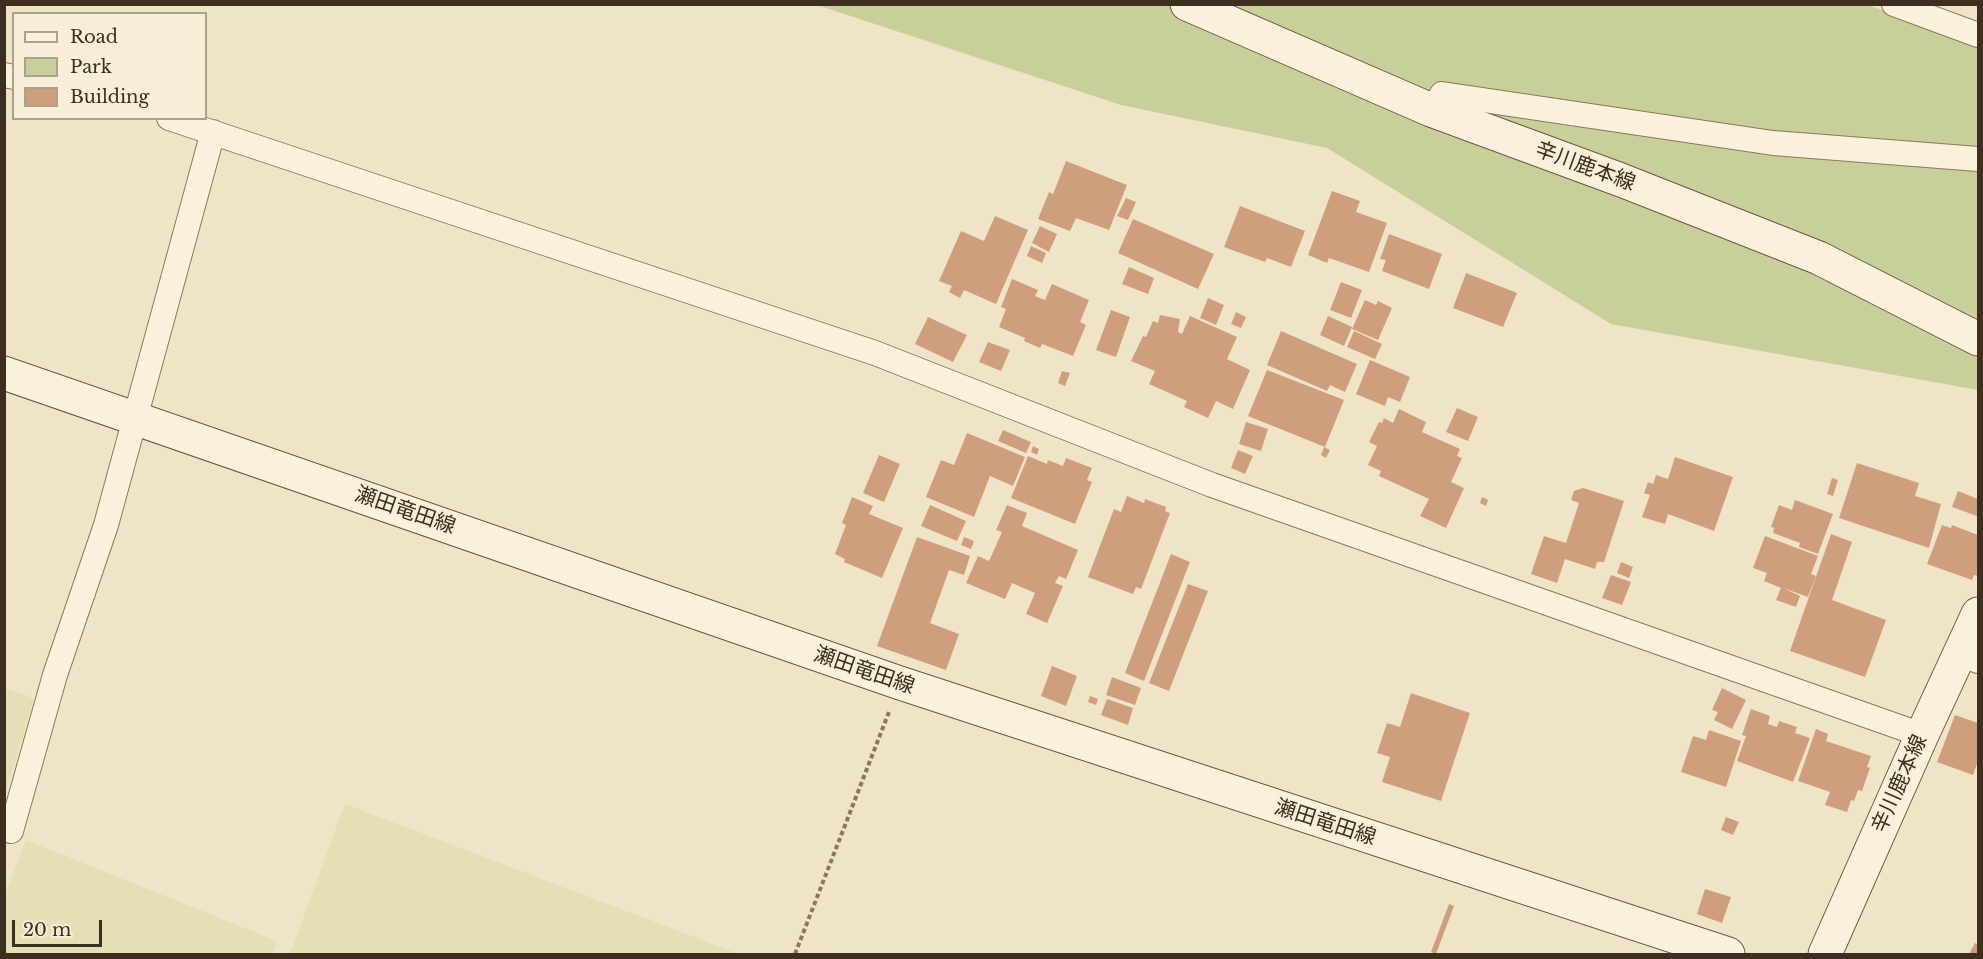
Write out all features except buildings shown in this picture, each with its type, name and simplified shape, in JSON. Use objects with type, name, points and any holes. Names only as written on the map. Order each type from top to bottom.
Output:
[{"type":"main road","name":"辛川鹿本線","points":[[1187,4],[1431,110],[1621,180],[1819,258],[1978,339]]},
{"type":"main road","name":"瀬田竜田線","points":[[4,373],[900,683],[1728,954]]},
{"type":"main road","name":"辛川鹿本線","points":[[1825,954],[1922,735],[1969,658],[1978,615]]},
{"type":"street","points":[[1894,4],[1978,35]]},
{"type":"street","points":[[1431,110],[1442,94],[1773,143],[1978,159]]},
{"type":"street","points":[[175,120],[875,353],[1212,485],[1922,735]]},
{"type":"street","points":[[11,831],[55,675],[106,525],[213,132]]},
{"type":"path","points":[[795,954],[900,683]]},
{"type":"shaded area","points":[[5,688],[34,699],[5,794]]},
{"type":"shaded area","points":[[345,804],[739,954],[290,954]]},
{"type":"shaded area","points":[[26,840],[277,941],[272,954],[5,954],[5,896]]},
{"type":"green space","points":[[817,5],[1868,5],[1978,45],[1978,390],[1611,324],[1327,148],[1121,105]]}]
